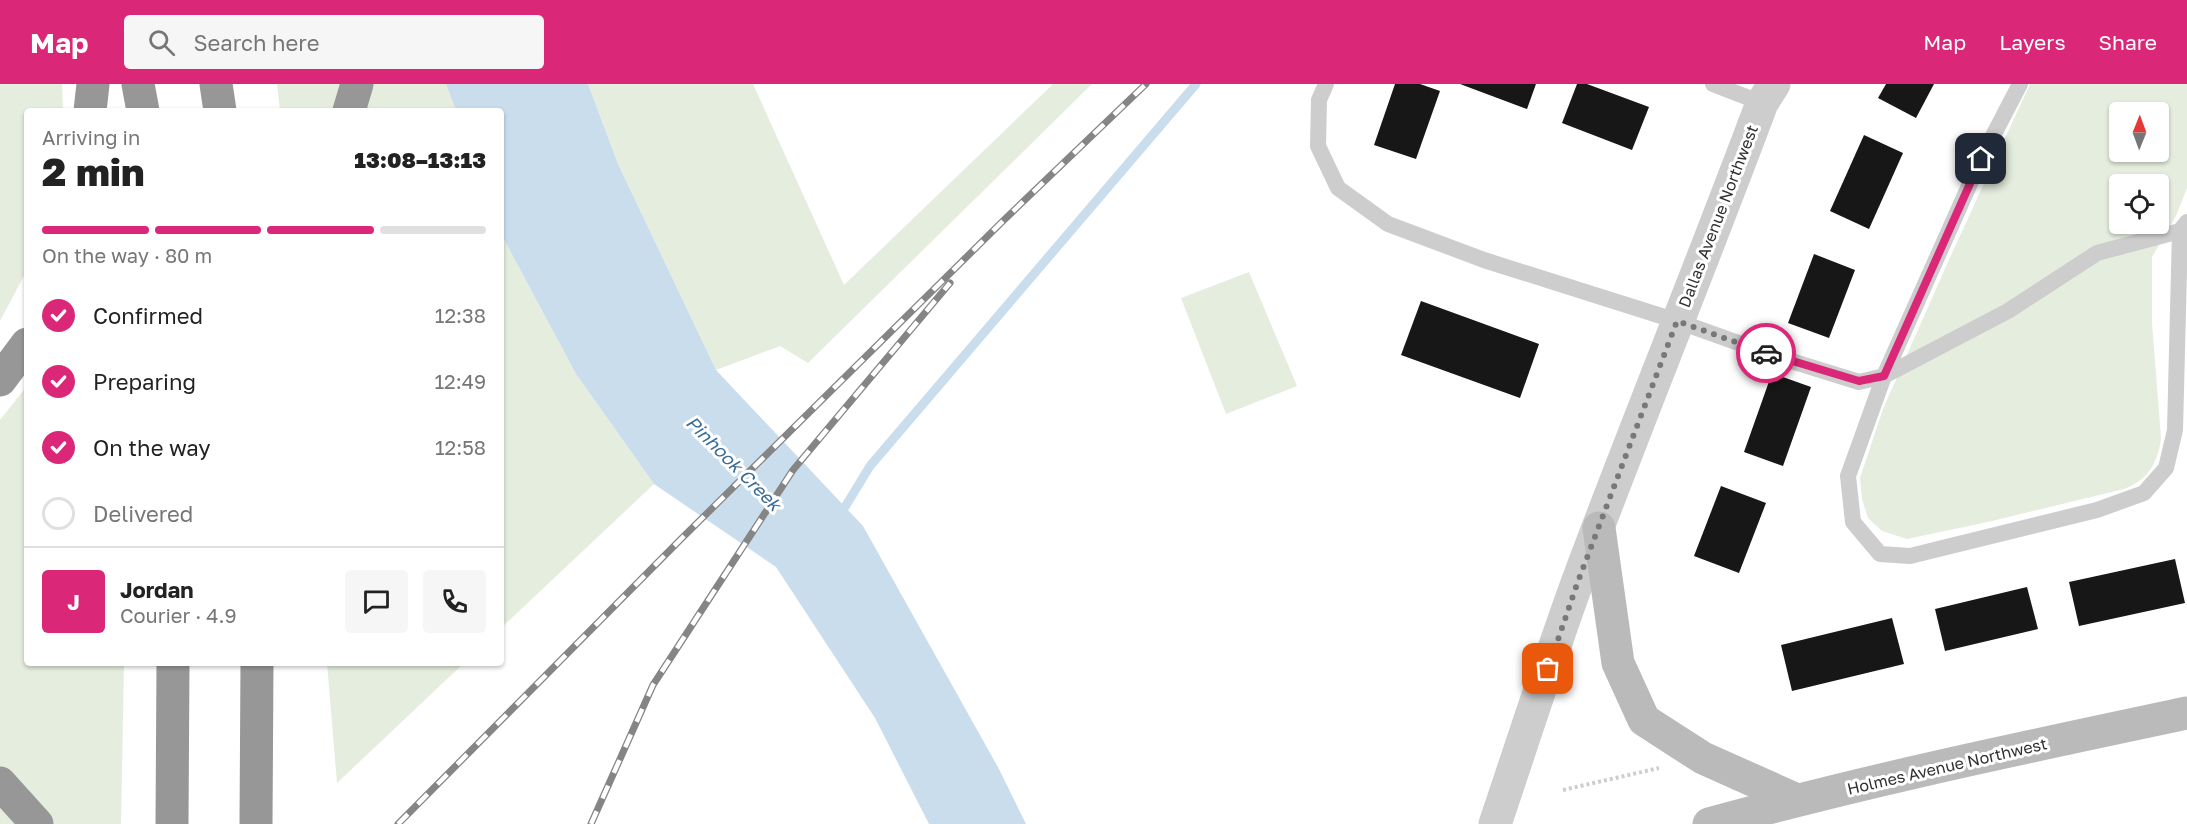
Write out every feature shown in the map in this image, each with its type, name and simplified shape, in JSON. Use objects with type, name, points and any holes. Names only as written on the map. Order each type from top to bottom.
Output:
[{"type":"highway","points":[[90,108],[93,84]]},
{"type":"highway","points":[[138,84],[142,108]]},
{"type":"highway","points":[[216,84],[220,108]]},
{"type":"highway","points":[[350,108],[357,84]]},
{"type":"highway","points":[[0,380],[24,348]]},
{"type":"highway","points":[[172,824],[173,666]]},
{"type":"highway","points":[[256,824],[257,666]]},
{"type":"highway","points":[[0,783],[37,824]]},
{"type":"main road","points":[[1599,528],[1618,663],[1644,720],[1703,758],[1797,800]]},
{"type":"main road","name":"Holmes Avenue Northwest","points":[[1709,824],[1797,800],[2187,713]]},
{"type":"street","name":"Dallas Avenue Northwest","points":[[1495,824],[1577,584],[1677,321],[1768,94]]},
{"type":"lane","points":[[1326,84],[1319,100],[1318,146],[1338,188],[1388,224],[1484,260],[1677,321],[1772,355],[1859,381],[1884,376],[2008,311],[2097,253],[2183,227],[2175,430],[2166,468],[2144,493],[2097,510],[1910,556],[1880,554],[1852,522],[1848,477],[1884,376],[1981,159],[2020,84]]},
{"type":"lane","points":[[1713,84],[1768,94]]},
{"type":"path","points":[[1563,790],[1666,767]]},
{"type":"green space","points":[[0,84],[62,84],[63,108],[24,108],[24,276],[0,321]]},
{"type":"green space","points":[[277,84],[446,84],[455,108],[280,108]]},
{"type":"green space","points":[[588,84],[753,84],[844,285],[1053,84],[1092,84],[808,363],[780,346],[716,370],[618,164]]},
{"type":"green space","points":[[2030,84],[2187,84],[2187,188],[2169,228],[2169,174],[2109,174],[2109,234],[2165,234],[2152,257],[2152,323],[2161,438],[2154,463],[2145,476],[2124,489],[1907,539],[1882,531],[1868,518],[1862,499],[1860,478],[1883,409]]},
{"type":"green space","points":[[504,240],[576,374],[654,484],[504,625]]},
{"type":"green space","points":[[1249,272],[1297,386],[1226,414],[1181,298]]},
{"type":"green space","points":[[24,390],[24,666],[124,666],[121,824],[0,824],[0,420]]},
{"type":"green space","points":[[327,666],[461,666],[337,783]]},
{"type":"water","name":"Pinhook Creek","points":[[446,84],[588,84],[618,164],[716,370],[863,526],[999,769],[1026,824],[929,824],[875,718],[776,567],[654,484],[576,374],[504,240],[504,108],[455,108]]},
{"type":"building","points":[[1395,84],[1420,84],[1440,91],[1416,159],[1374,145]]},
{"type":"building","points":[[1460,84],[1536,84],[1527,109]]},
{"type":"building","points":[[1577,84],[1587,84],[1649,107],[1632,150],[1562,123]]},
{"type":"building","points":[[1886,84],[1934,84],[1916,118],[1878,98]]},
{"type":"building","points":[[1864,135],[1903,153],[1869,229],[1830,211]]},
{"type":"building","points":[[1814,254],[1855,270],[1829,338],[1788,323]]},
{"type":"building","points":[[1421,301],[1539,344],[1520,398],[1401,355]]},
{"type":"building","points":[[1772,373],[1811,387],[1783,466],[1744,452]]},
{"type":"building","points":[[1721,486],[1766,503],[1739,573],[1694,556]]},
{"type":"building","points":[[2175,559],[2185,603],[2079,626],[2069,582]]},
{"type":"building","points":[[2027,587],[2038,629],[1945,651],[1935,609]]},
{"type":"building","points":[[1892,618],[1904,664],[1792,691],[1781,645]]},
{"type":"waterway","points":[[845,507],[870,466],[1196,84]]},
{"type":"railway","points":[[398,824],[681,539],[1005,219],[1146,84]]},
{"type":"railway","points":[[591,824],[653,685],[793,470],[950,283]]},
{"type":"way so far","points":[[1548,669],[1577,584],[1677,321],[1766,353]]},
{"type":"route","points":[[1766,353],[1859,381],[1884,376],[1981,159]]}]
